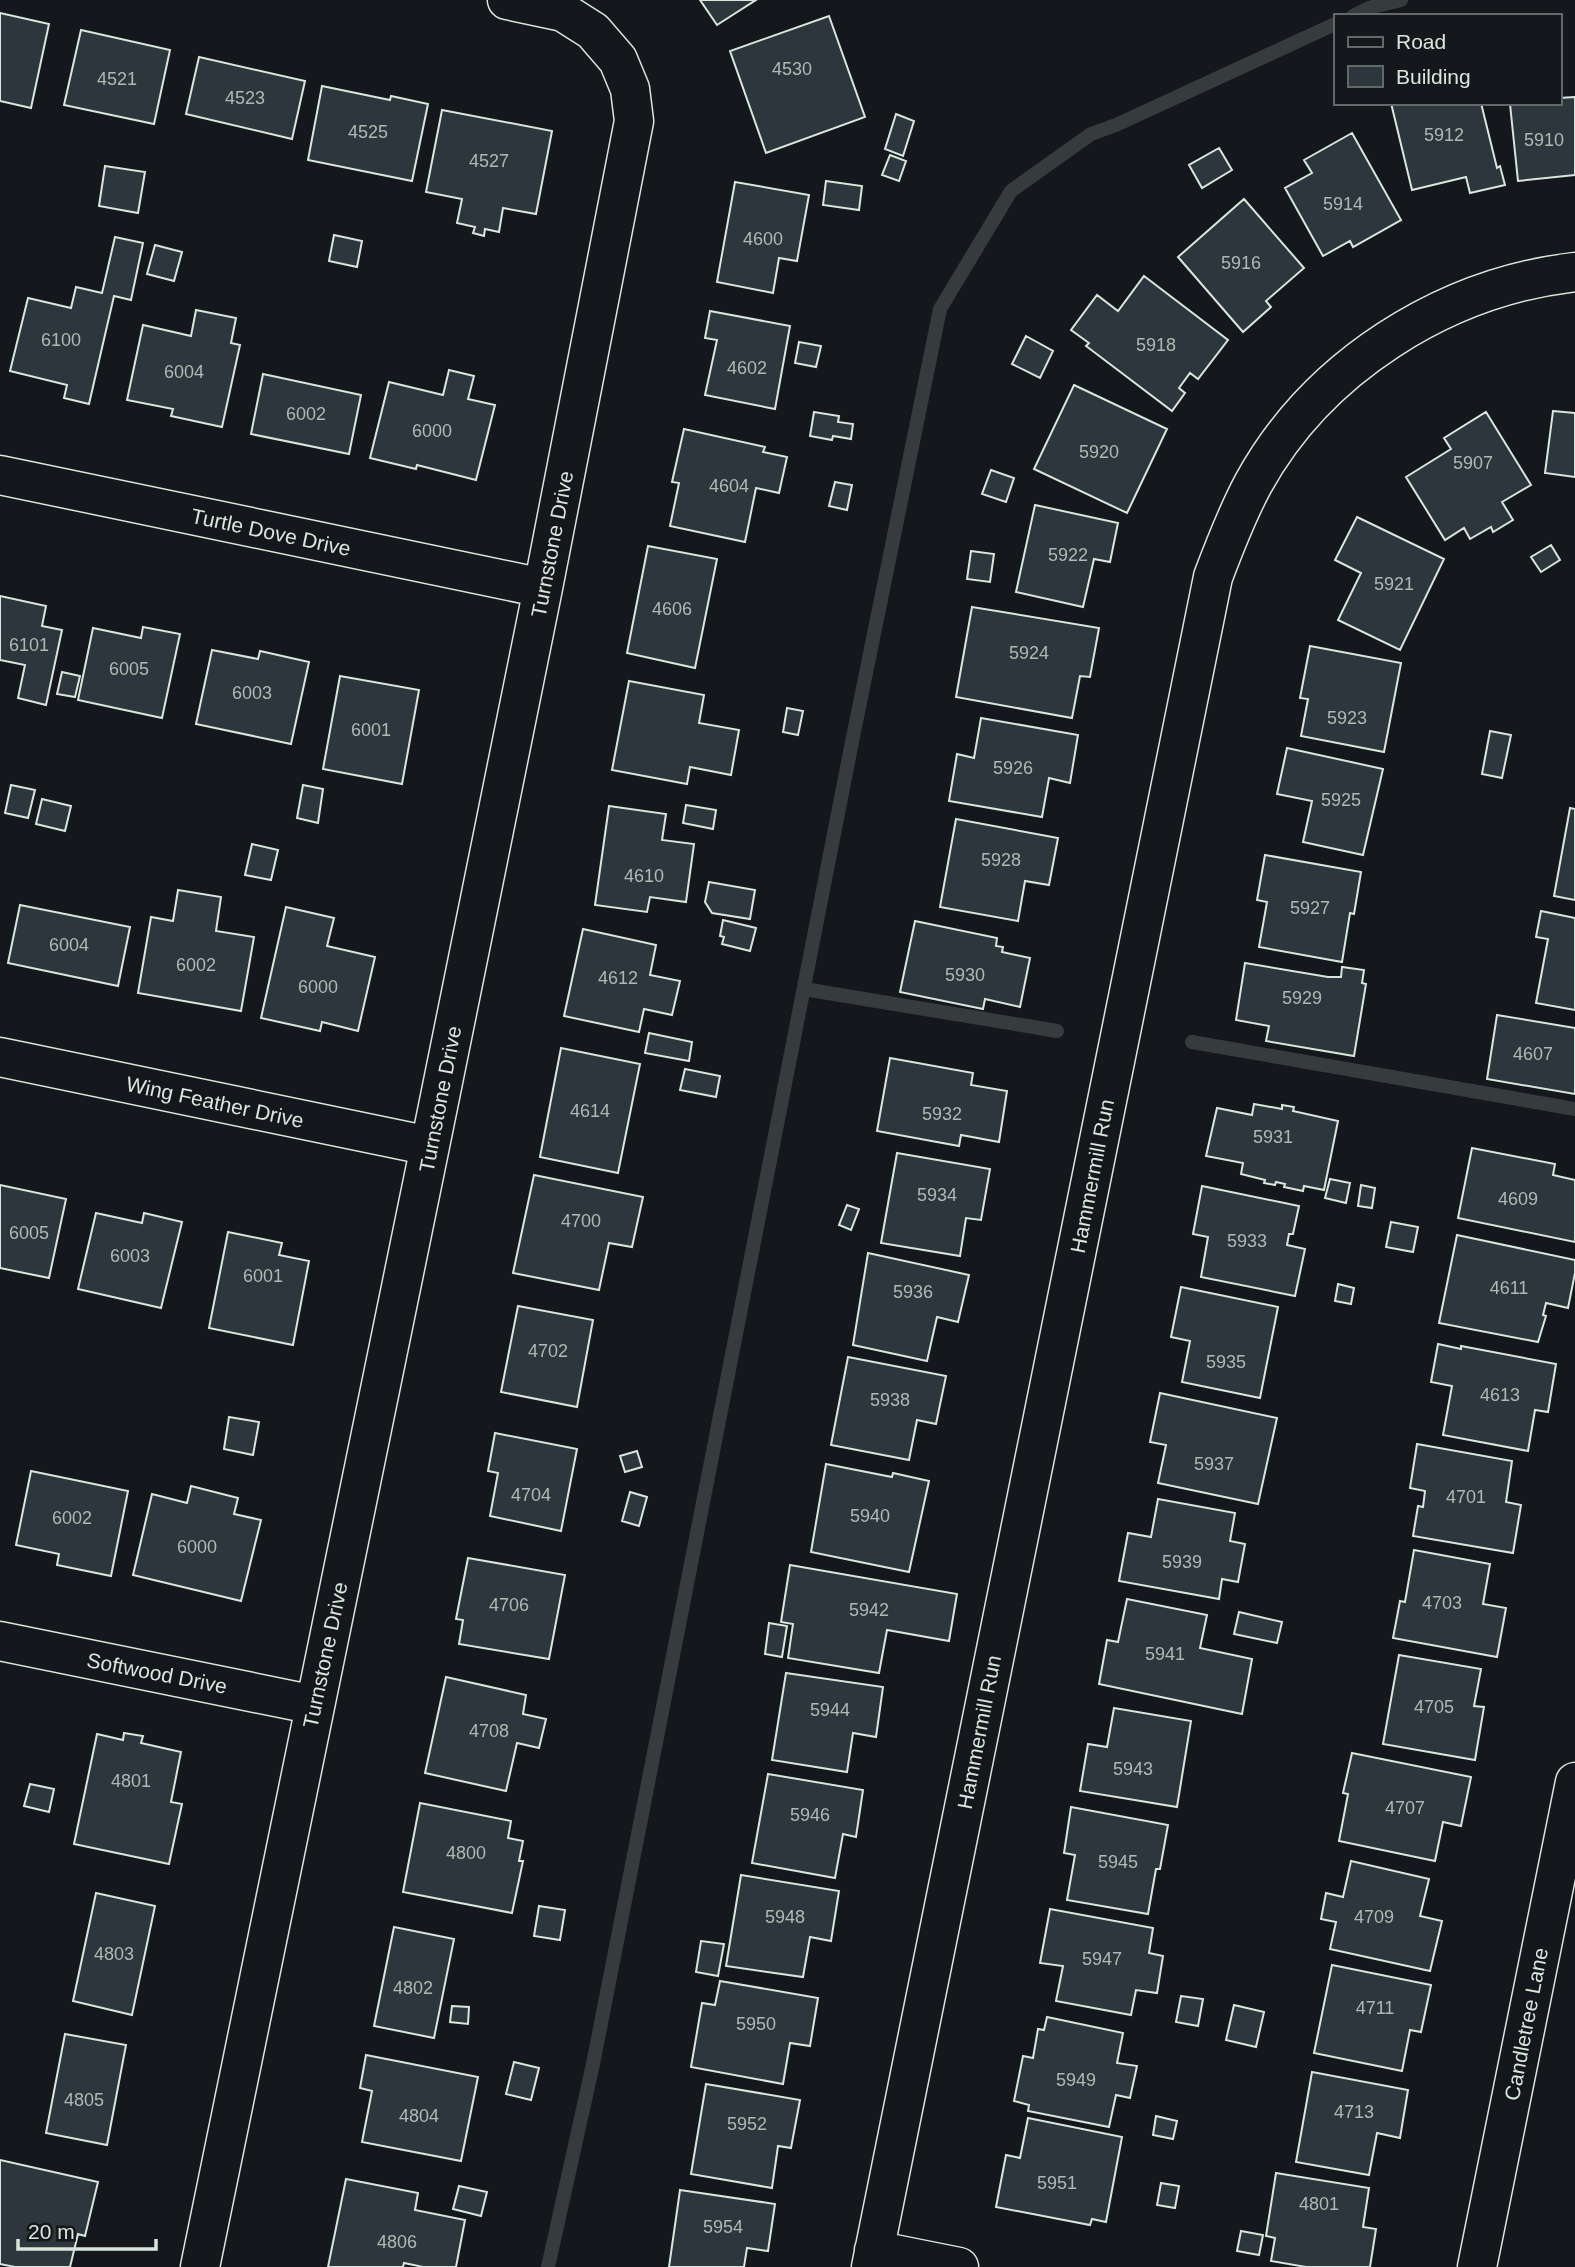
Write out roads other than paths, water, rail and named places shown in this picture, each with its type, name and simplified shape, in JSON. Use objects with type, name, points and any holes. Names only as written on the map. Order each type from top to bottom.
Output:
[{"type":"street","name":"Turnstone Drive","points":[[200,2267],[430,1146],[634,121],[630,89],[618,60],[593,31],[563,12],[507,0]]},
{"type":"street","name":"Hammermill Run","points":[[873,2258],[1213,577],[1233,524],[1266,463],[1307,409],[1347,371],[1382,344],[1438,311],[1493,289],[1546,275],[1575,272]]},
{"type":"street","name":"Turtle Dove Drive","points":[[0,475],[543,587]]},
{"type":"street","name":"Wing Feather Drive","points":[[0,1057],[430,1146]]},
{"type":"street","name":"Softwood Drive","points":[[0,1641],[315,1705]]},
{"type":"street","name":"Candletree Lane","points":[[1477,2267],[1575,1782]]},
{"type":"street","points":[[873,2258],[959,2267]]},
{"type":"waterway","points":[[1357,14],[1401,0]]},
{"type":"waterway","points":[[548,2267],[593,2064],[852,742],[940,309],[1011,191],[1091,134],[1334,24]]},
{"type":"waterway","points":[[804,989],[1057,1031]]},
{"type":"waterway","points":[[1192,1042],[1575,1109]]}]
